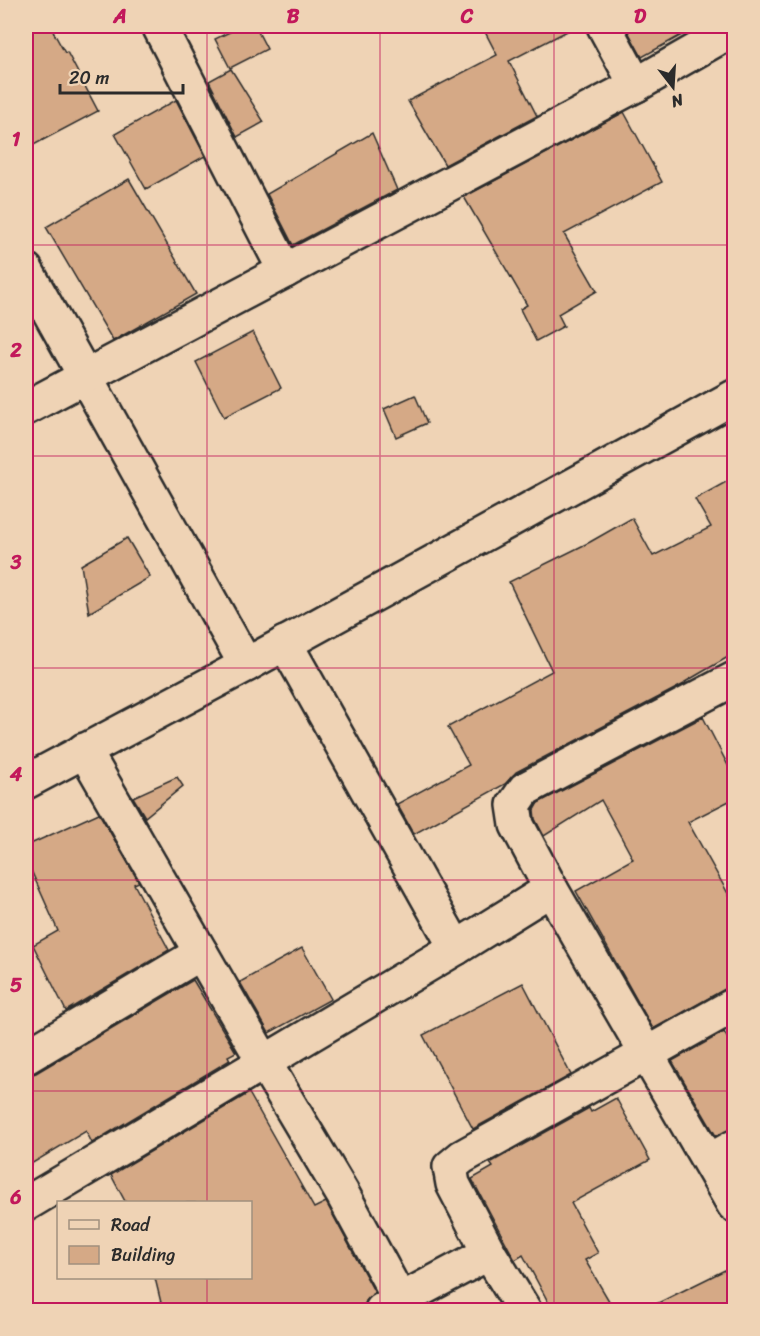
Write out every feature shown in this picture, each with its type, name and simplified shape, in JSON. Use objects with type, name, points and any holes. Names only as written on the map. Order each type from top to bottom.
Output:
[{"type":"street","points":[[159,26],[285,271]]},
{"type":"street","points":[[604,26],[636,85]]},
{"type":"street","points":[[26,408],[636,85],[735,29]]},
{"type":"street","points":[[26,270],[246,665]]},
{"type":"street","points":[[26,782],[246,665],[735,397]]},
{"type":"street","points":[[285,643],[456,948]]},
{"type":"street","points":[[735,679],[525,789],[514,806],[517,825],[551,889],[647,1054],[722,1154],[735,1205]]},
{"type":"street","points":[[84,750],[342,1193],[391,1306],[489,1252]]},
{"type":"street","points":[[26,1204],[551,889]]},
{"type":"street","points":[[26,1057],[201,953]]},
{"type":"street","points":[[524,1311],[453,1184],[450,1167],[472,1152],[735,1005]]},
{"type":"building","points":[[26,26],[50,26],[65,53],[67,52],[98,111],[26,149]]},
{"type":"building","points":[[242,26],[255,26],[267,49],[230,68],[215,39]]},
{"type":"building","points":[[482,26],[577,26],[509,61],[537,116],[445,165],[408,101],[497,55]]},
{"type":"building","points":[[625,26],[698,26],[642,57]]},
{"type":"building","points":[[231,69],[264,122],[237,137],[209,81]]},
{"type":"building","points":[[176,100],[205,156],[146,189],[115,134]]},
{"type":"building","points":[[624,112],[662,182],[564,234],[597,291],[558,314],[564,326],[536,341],[520,309],[527,305],[464,197]]},
{"type":"building","points":[[372,133],[397,190],[293,245],[267,194]]},
{"type":"building","points":[[129,179],[196,294],[113,341],[46,227]]},
{"type":"building","points":[[253,332],[281,388],[224,417],[196,362]]},
{"type":"building","points":[[415,395],[427,423],[396,437],[384,409]]},
{"type":"building","points":[[735,477],[735,653],[686,683],[516,772],[505,784],[414,834],[397,804],[469,765],[448,727],[552,671],[509,582],[590,542],[632,518],[653,556],[711,527],[695,499]]},
{"type":"building","points":[[127,538],[150,577],[89,613],[81,565]]},
{"type":"building","points":[[703,717],[735,779],[735,798],[688,822],[735,906],[735,985],[653,1029],[576,891],[633,859],[601,800],[544,836],[535,819],[534,810],[538,803]]},
{"type":"building","points":[[177,777],[183,786],[145,817],[133,797]]},
{"type":"building","points":[[99,813],[139,882],[134,884],[169,950],[66,1011],[33,945],[58,931],[26,859],[26,846]]},
{"type":"building","points":[[302,948],[331,999],[269,1033],[240,982]]},
{"type":"building","points":[[193,980],[236,1052],[228,1056],[230,1060],[92,1143],[86,1131],[26,1167],[26,1076],[36,1073]]},
{"type":"building","points":[[523,983],[571,1075],[473,1129],[423,1035]]},
{"type":"building","points":[[724,1032],[735,1051],[735,1128],[716,1136],[672,1061]]},
{"type":"building","points":[[249,1093],[314,1208],[326,1202],[375,1293],[366,1301],[363,1311],[163,1311],[155,1279],[252,1279],[252,1201],[125,1201],[111,1175]]},
{"type":"building","points":[[616,1098],[650,1160],[571,1203],[598,1253],[585,1260],[615,1311],[553,1311],[523,1255],[515,1260],[472,1179],[493,1167],[490,1163],[589,1108],[591,1112]]},
{"type":"building","points":[[735,1265],[735,1311],[642,1311]]}]
